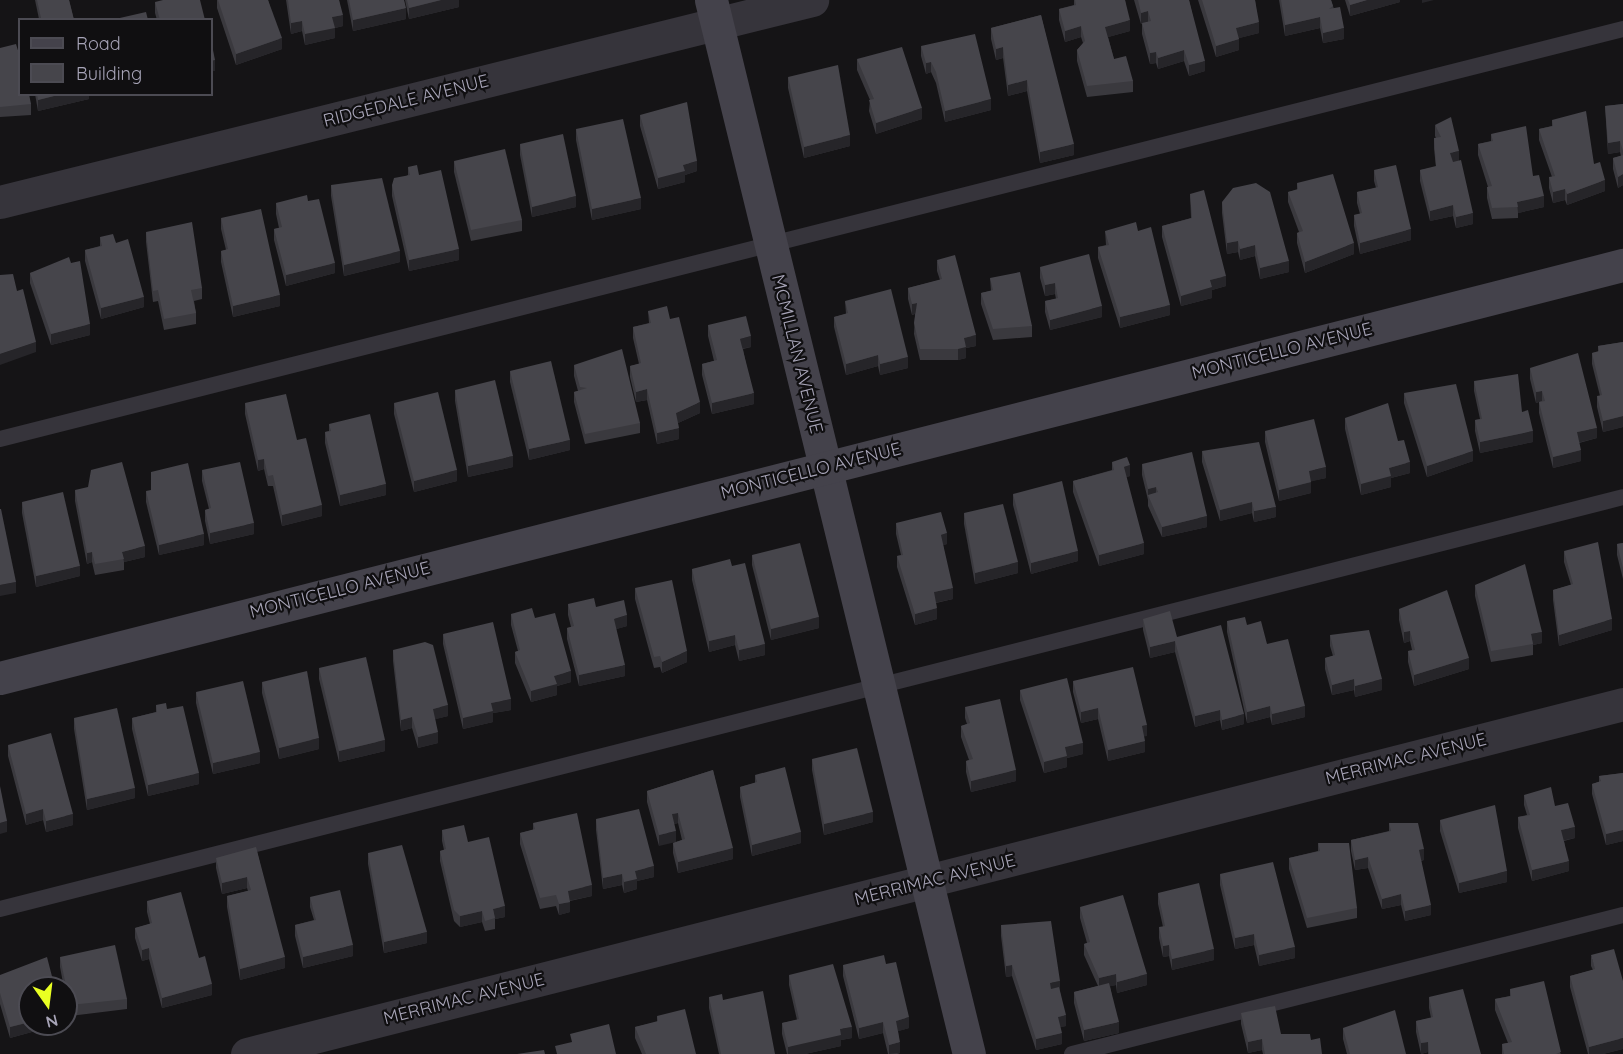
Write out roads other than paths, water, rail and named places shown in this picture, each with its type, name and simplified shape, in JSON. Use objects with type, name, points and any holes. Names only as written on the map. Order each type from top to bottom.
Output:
[{"type":"street","name":"RIDGEDALE AVENUE","points":[[0,202],[714,12],[812,0]]},
{"type":"street","name":"MCMILLAN AVENUE","points":[[714,12],[969,1054]]},
{"type":"street","name":"MONTICELLO AVENUE","points":[[0,678],[1623,266]]},
{"type":"street","name":"MERRIMAC AVENUE","points":[[247,1054],[1623,704]]},
{"type":"lane","points":[[0,439],[1623,29]]},
{"type":"lane","points":[[0,909],[879,688],[1623,497]]},
{"type":"lane","points":[[1072,1054],[1623,915]]}]
